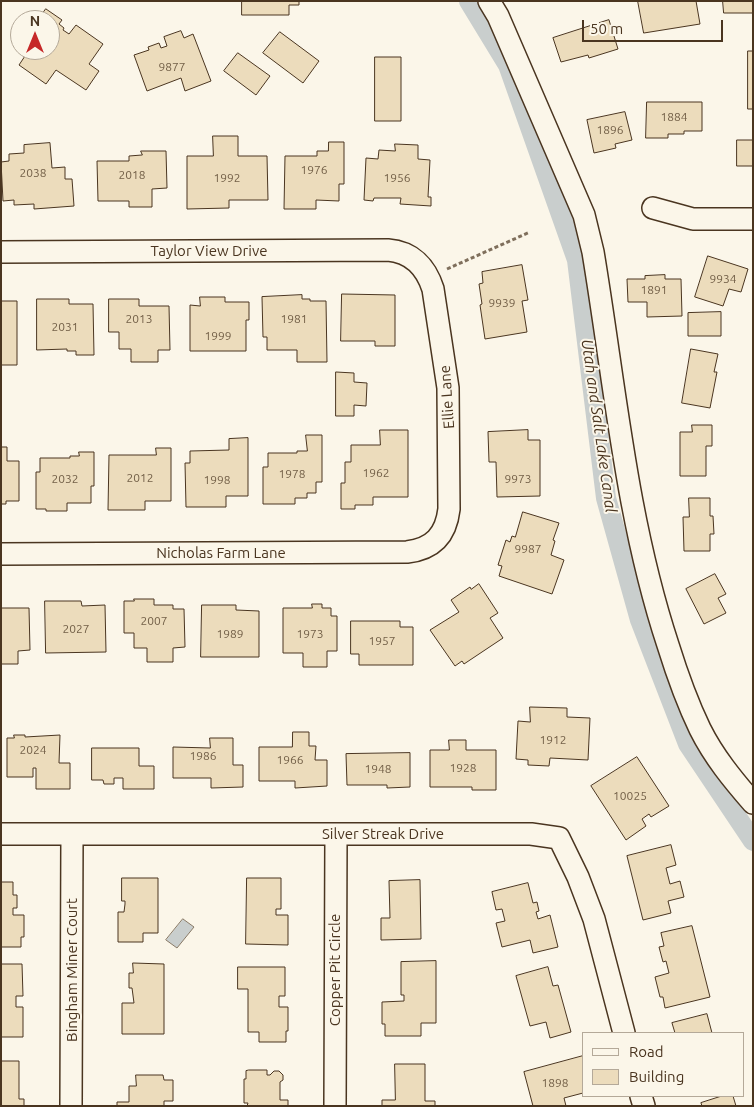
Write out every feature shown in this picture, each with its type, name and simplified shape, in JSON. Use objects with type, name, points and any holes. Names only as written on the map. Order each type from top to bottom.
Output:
[{"type":"street","points":[[489,1],[498,16],[584,215],[593,252],[629,490],[638,538],[658,617],[676,669],[701,730],[721,764],[753,803]]},
{"type":"street","points":[[653,208],[693,218],[753,219]]},
{"type":"street","name":"Taylor View Drive","points":[[1,252],[388,250],[397,251],[414,259]]},
{"type":"street","name":"Ellie Lane","points":[[414,259],[426,272],[433,289],[448,388],[449,509],[448,520],[437,540]]},
{"type":"street","name":"Nicholas Farm Lane","points":[[1,554],[407,552],[418,551],[437,540]]},
{"type":"street","name":"Silver Streak Drive","points":[[1,834],[531,834],[559,838],[578,877],[594,919],[624,1032]]},
{"type":"street","name":"Bingham Miner Court","points":[[71,1106],[72,834]]},
{"type":"street","name":"Copper Pit Circle","points":[[335,1106],[336,834]]},
{"type":"path","points":[[447,269],[530,232]]},
{"type":"shaded area","points":[[183,919],[194,927],[177,948],[166,940]]},
{"type":"building","points":[[242,1],[299,1],[299,5],[289,5],[289,15],[242,15]]},
{"type":"building","points":[[638,1],[696,1],[700,24],[644,33]]},
{"type":"building","points":[[723,1],[753,1],[753,13],[724,13]]},
{"type":"building","points":[[609,20],[618,49],[589,58],[588,55],[561,62],[553,38]]},
{"type":"building","points":[[60,25],[69,34],[76,25],[103,44],[89,64],[99,71],[86,90],[56,70],[46,84],[19,65],[22,60],[60,60]]},
{"type":"building","points":[[181,31],[184,38],[193,34],[211,81],[185,91],[181,78],[147,91],[134,55],[149,50],[148,47],[159,43],[161,48],[167,46],[164,37]]},
{"type":"building","points":[[280,32],[319,61],[303,83],[263,53]]},
{"type":"building","points":[[748,51],[753,51],[753,109],[748,109]]},
{"type":"building","points":[[238,53],[270,76],[256,95],[224,71]]},
{"type":"building","points":[[375,57],[401,57],[401,121],[375,121]]},
{"type":"building","points":[[647,102],[702,102],[702,131],[684,131],[684,134],[668,134],[668,138],[646,138]]},
{"type":"building","points":[[625,112],[632,140],[615,144],[616,148],[594,153],[587,120]]},
{"type":"building","points":[[213,136],[238,136],[238,156],[267,156],[268,200],[229,200],[229,208],[187,209],[187,156],[213,156]]},
{"type":"building","points":[[737,140],[753,140],[753,166],[737,166]]},
{"type":"building","points":[[329,142],[344,142],[344,184],[339,184],[339,201],[316,200],[316,209],[284,209],[285,156],[317,156],[317,151],[328,151]]},
{"type":"building","points":[[50,143],[52,168],[65,167],[65,179],[72,179],[74,206],[34,209],[34,204],[14,205],[14,200],[3,201],[1,162],[9,161],[9,154],[24,153],[24,145]]},
{"type":"building","points":[[395,144],[418,145],[418,159],[430,160],[428,197],[431,197],[431,206],[400,204],[401,198],[364,200],[366,158],[378,159],[379,150],[395,151]]},
{"type":"building","points":[[141,151],[166,151],[167,188],[152,189],[152,207],[129,207],[129,201],[98,201],[97,161],[129,161],[129,156],[142,155]]},
{"type":"building","points":[[708,256],[748,269],[741,292],[729,289],[723,306],[695,297]]},
{"type":"building","points":[[522,265],[528,300],[522,301],[527,332],[485,339],[479,284],[483,283],[482,272]]},
{"type":"building","points":[[665,275],[665,279],[681,279],[682,316],[647,317],[647,302],[628,302],[627,279],[645,279],[645,276]]},
{"type":"building","points":[[342,294],[395,295],[395,346],[375,346],[375,341],[341,341]]},
{"type":"building","points":[[302,295],[302,299],[310,299],[310,301],[326,301],[327,362],[297,362],[297,350],[267,350],[267,337],[263,337],[262,297]]},
{"type":"building","points":[[200,297],[225,297],[225,302],[249,302],[249,320],[246,320],[246,351],[190,351],[190,305],[200,306]]},
{"type":"building","points":[[37,299],[69,299],[69,304],[93,304],[94,355],[76,355],[76,351],[67,351],[67,349],[37,350]]},
{"type":"building","points":[[109,299],[139,299],[139,306],[169,306],[170,350],[158,350],[158,362],[131,362],[131,349],[119,349],[119,332],[109,332]]},
{"type":"building","points":[[1,301],[17,301],[17,365],[1,365]]},
{"type":"building","points":[[721,312],[721,336],[688,336],[688,313]]},
{"type":"building","points":[[691,349],[718,354],[714,372],[717,372],[710,408],[682,403]]},
{"type":"building","points":[[336,372],[354,373],[354,382],[367,383],[366,406],[354,405],[354,416],[336,416]]},
{"type":"building","points":[[692,425],[712,425],[712,446],[706,446],[706,476],[680,476],[680,432],[692,432]]},
{"type":"building","points":[[380,430],[408,430],[408,497],[373,497],[373,505],[355,505],[355,509],[341,509],[341,483],[345,483],[345,462],[351,462],[351,445],[380,445]]},
{"type":"building","points":[[528,430],[528,440],[540,440],[540,496],[497,497],[496,462],[489,462],[488,432]]},
{"type":"building","points":[[306,435],[322,435],[322,482],[316,482],[316,493],[307,493],[307,498],[295,498],[295,504],[263,504],[263,467],[268,467],[268,453],[307,451]]},
{"type":"building","points":[[248,438],[248,496],[226,496],[226,507],[186,507],[185,463],[190,463],[190,451],[229,450],[229,439]]},
{"type":"building","points":[[1,447],[7,447],[7,461],[19,461],[19,501],[6,501],[6,504],[1,504]]},
{"type":"building","points":[[156,448],[171,448],[171,501],[145,501],[145,510],[108,510],[109,455],[156,455]]},
{"type":"building","points":[[79,452],[94,452],[94,486],[91,486],[91,503],[67,503],[67,511],[36,509],[36,472],[40,472],[40,458],[70,458],[70,456],[79,456]]},
{"type":"building","points":[[689,498],[710,498],[710,516],[713,516],[714,534],[710,534],[710,551],[684,551],[683,517],[689,517]]},
{"type":"building","points":[[523,512],[559,523],[553,540],[555,541],[551,555],[564,560],[552,594],[499,576],[502,566],[498,565],[506,540],[510,542],[512,536],[515,537]]},
{"type":"building","points":[[715,574],[726,594],[718,598],[726,613],[704,624],[686,589]]},
{"type":"building","points":[[479,584],[498,613],[490,618],[503,638],[464,664],[462,661],[455,666],[430,630],[459,612],[451,600],[470,587],[471,589]]},
{"type":"building","points":[[134,599],[154,599],[154,605],[173,605],[173,609],[184,609],[185,647],[173,648],[173,662],[147,662],[147,648],[134,648],[134,633],[124,633],[124,601],[134,601]]},
{"type":"building","points":[[45,601],[81,601],[82,606],[105,605],[106,652],[46,653]]},
{"type":"building","points":[[312,604],[322,604],[322,608],[331,608],[331,616],[337,616],[337,651],[327,651],[327,667],[303,667],[303,653],[283,653],[283,608],[312,608]]},
{"type":"building","points":[[202,605],[236,605],[236,610],[259,611],[259,657],[201,657]]},
{"type":"building","points":[[1,608],[29,608],[30,650],[18,651],[18,664],[1,664]]},
{"type":"building","points":[[351,621],[400,621],[400,627],[413,627],[413,665],[359,665],[359,654],[351,654]]},
{"type":"building","points":[[530,707],[567,708],[567,717],[590,718],[588,760],[550,758],[549,766],[528,765],[528,760],[516,759],[518,721],[530,722]]},
{"type":"building","points":[[293,732],[309,732],[309,746],[316,746],[315,760],[327,760],[327,786],[295,788],[295,781],[259,781],[259,747],[292,747]]},
{"type":"building","points":[[14,735],[25,735],[25,737],[60,735],[59,763],[70,763],[70,789],[36,789],[36,768],[33,768],[33,777],[7,777],[7,738],[14,738]]},
{"type":"building","points":[[210,738],[233,738],[233,765],[243,765],[243,787],[211,788],[211,778],[173,778],[173,747],[210,748]]},
{"type":"building","points":[[449,740],[466,740],[466,750],[496,750],[496,790],[472,790],[472,787],[430,787],[430,750],[449,750]]},
{"type":"building","points":[[92,748],[139,748],[139,766],[154,766],[154,789],[123,789],[123,778],[114,778],[114,784],[104,784],[103,780],[92,780]]},
{"type":"building","points":[[410,753],[410,787],[387,788],[387,785],[347,785],[346,754]]},
{"type":"building","points":[[637,757],[669,806],[651,817],[649,814],[642,819],[646,826],[626,840],[591,786]]},
{"type":"building","points":[[671,845],[676,865],[666,868],[670,884],[680,881],[684,897],[668,901],[671,913],[643,920],[627,856]]},
{"type":"building","points":[[122,878],[158,878],[158,933],[143,933],[143,942],[118,942],[118,912],[124,912],[125,904],[125,901],[122,901]]},
{"type":"building","points":[[247,878],[281,878],[281,909],[276,909],[276,915],[288,915],[288,945],[246,944]]},
{"type":"building","points":[[420,880],[421,939],[381,940],[381,918],[390,918],[389,881]]},
{"type":"building","points":[[1,882],[13,882],[13,895],[17,895],[17,908],[13,908],[13,915],[24,915],[24,937],[21,937],[21,947],[1,947]]},
{"type":"building","points":[[528,883],[533,903],[537,902],[539,911],[536,912],[538,919],[550,915],[558,947],[533,953],[530,940],[502,947],[496,923],[505,921],[502,909],[496,910],[492,892]]},
{"type":"building","points":[[692,926],[710,997],[665,1008],[655,977],[669,973],[666,961],[663,962],[659,947],[664,946],[661,933]]},
{"type":"building","points":[[436,961],[436,1023],[421,1023],[421,1036],[385,1036],[385,1024],[382,1024],[382,1002],[404,1001],[404,995],[401,995],[401,962]]},
{"type":"building","points":[[133,963],[164,964],[164,1034],[122,1034],[122,1003],[134,1003],[132,988],[129,988],[129,973],[133,973]]},
{"type":"building","points":[[1,964],[22,964],[23,996],[16,996],[16,1007],[23,1007],[23,1037],[1,1037]]},
{"type":"building","points":[[238,967],[285,967],[285,996],[279,996],[279,1007],[288,1007],[286,1042],[259,1042],[259,1032],[248,1032],[248,989],[238,989]]},
{"type":"building","points":[[548,967],[553,986],[558,985],[571,1032],[550,1038],[546,1022],[530,1026],[516,976]]},
{"type":"building","points":[[707,1014],[712,1032],[675,1032],[672,1023]]},
{"type":"building","points":[[582,1056],[582,1093],[564,1098],[566,1106],[533,1106],[524,1072]]},
{"type":"building","points":[[1,1061],[19,1061],[19,1099],[24,1099],[24,1106],[1,1106]]},
{"type":"building","points":[[395,1064],[425,1064],[425,1101],[435,1101],[435,1106],[382,1106],[382,1100],[395,1100]]},
{"type":"building","points":[[267,1070],[267,1075],[274,1071],[279,1071],[283,1075],[283,1080],[280,1082],[280,1100],[288,1100],[288,1106],[247,1106],[248,1103],[244,1103],[244,1079],[246,1079],[246,1071]]},
{"type":"building","points":[[136,1075],[163,1075],[164,1080],[173,1080],[173,1101],[164,1101],[164,1106],[117,1106],[117,1102],[129,1102],[129,1086],[136,1086]]},
{"type":"building","points":[[719,1097],[733,1097],[736,1106],[702,1106],[701,1103]]},
{"type":"waterway","name":"Utah and Salt Lake Canal","points":[[469,1],[508,65],[577,260],[606,498],[640,620],[688,744],[753,841]]}]
